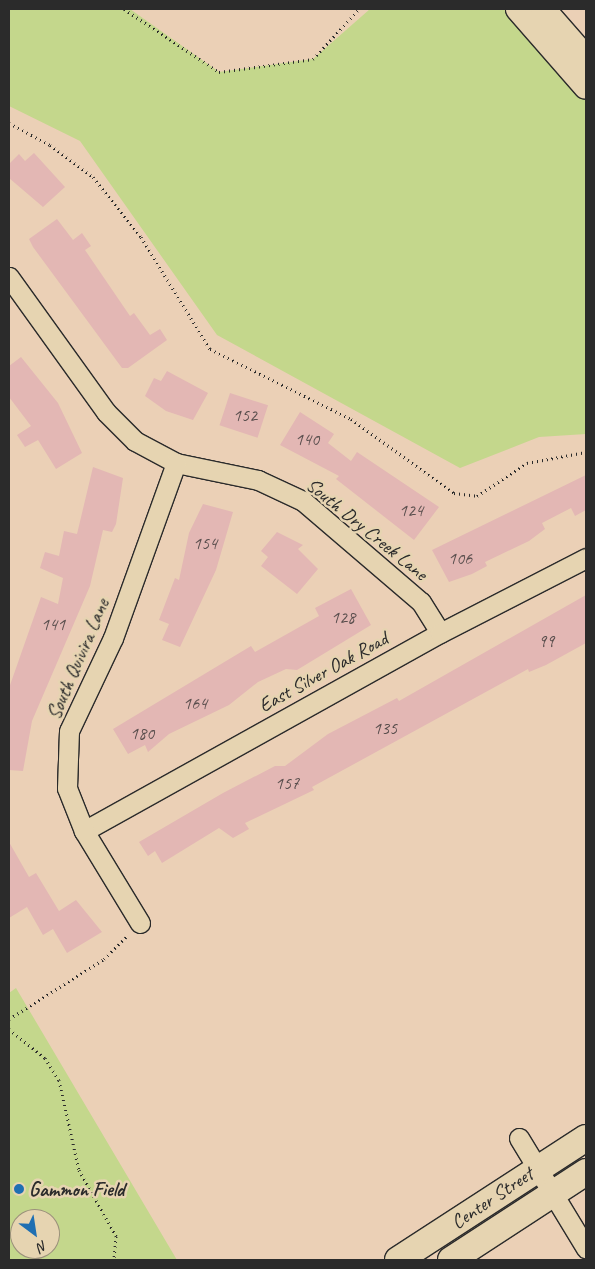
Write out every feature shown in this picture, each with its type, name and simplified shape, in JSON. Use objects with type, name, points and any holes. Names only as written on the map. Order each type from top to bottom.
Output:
[{"type":"main road","name":"Center Street","points":[[398,1260],[537,1168],[586,1138]]},
{"type":"main road","name":"Center Street","points":[[452,1260],[586,1172]]},
{"type":"street","points":[[518,9],[584,72]]},
{"type":"street","points":[[543,9],[584,72]]},
{"type":"street","name":"South Dry Creek Lane","points":[[9,277],[106,412],[135,441],[176,462],[258,480],[303,501],[421,602],[440,633]]},
{"type":"street","name":"South Quivira Lane","points":[[140,923],[84,831],[67,788],[69,731],[114,638],[176,462]]},
{"type":"street","name":"East Silver Oak Road","points":[[84,831],[440,633],[586,558]]},
{"type":"street","points":[[519,1138],[586,1248]]},
{"type":"path","points":[[124,9],[219,72],[313,58],[359,9]]},
{"type":"path","points":[[9,124],[50,144],[93,177],[141,237],[210,349],[351,418],[454,493],[466,498],[477,496],[527,463],[586,452]]},
{"type":"path","points":[[9,1019],[104,959],[140,923]]},
{"type":"path","points":[[9,1029],[45,1058],[59,1080],[80,1170],[116,1236],[114,1260]]},
{"type":"green space","points":[[9,9],[130,9],[219,72],[313,59],[370,9],[510,9],[586,100],[586,434],[539,437],[460,468],[217,335],[80,141],[9,106]]},
{"type":"green space","points":[[16,988],[177,1260],[9,1260],[9,993]]},
{"type":"building","points":[[34,153],[65,187],[43,207],[9,178],[9,164],[19,154],[25,161]]},
{"type":"building","points":[[57,219],[73,240],[82,233],[91,246],[85,250],[130,316],[134,313],[150,335],[160,329],[167,340],[128,368],[122,368],[29,239]]},
{"type":"building","points":[[21,357],[58,403],[82,453],[56,469],[38,440],[25,447],[17,435],[31,426],[9,397],[9,366]]},
{"type":"building","points":[[167,371],[208,393],[193,420],[166,411],[145,396],[154,378],[161,381]]},
{"type":"building","points":[[230,393],[268,405],[258,438],[219,425]]},
{"type":"building","points":[[300,412],[334,434],[328,443],[351,461],[357,452],[439,507],[414,540],[336,479],[339,476],[280,445]]},
{"type":"building","points":[[93,467],[123,478],[116,524],[112,532],[103,530],[90,586],[32,721],[23,771],[9,770],[9,688],[41,597],[58,604],[63,578],[40,568],[45,552],[59,556],[64,531],[77,534]]},
{"type":"building","points":[[586,475],[586,510],[575,516],[571,508],[542,523],[545,529],[529,541],[485,562],[487,566],[472,574],[449,582],[432,550]]},
{"type":"building","points":[[203,504],[233,512],[216,570],[180,647],[162,640],[169,624],[159,620],[175,578],[179,580],[189,533]]},
{"type":"building","points":[[277,532],[303,545],[298,549],[318,569],[297,594],[261,566],[268,557],[261,551]]},
{"type":"building","points":[[351,589],[371,625],[297,670],[286,669],[258,682],[229,705],[169,734],[148,752],[145,745],[128,754],[113,729],[251,646],[255,652],[319,616],[315,608]]},
{"type":"building","points":[[586,595],[586,643],[546,665],[529,672],[528,669],[312,787],[314,790],[245,823],[249,829],[233,838],[219,828],[162,863],[155,851],[148,856],[139,842],[223,793],[275,766],[285,766],[328,734],[397,698],[399,701]]},
{"type":"building","points":[[9,842],[29,877],[36,873],[59,911],[76,900],[102,932],[67,953],[53,929],[43,935],[27,907],[9,918]]},
{"type":"place","name":"Gammon Field","points":[[19,1189]]}]
